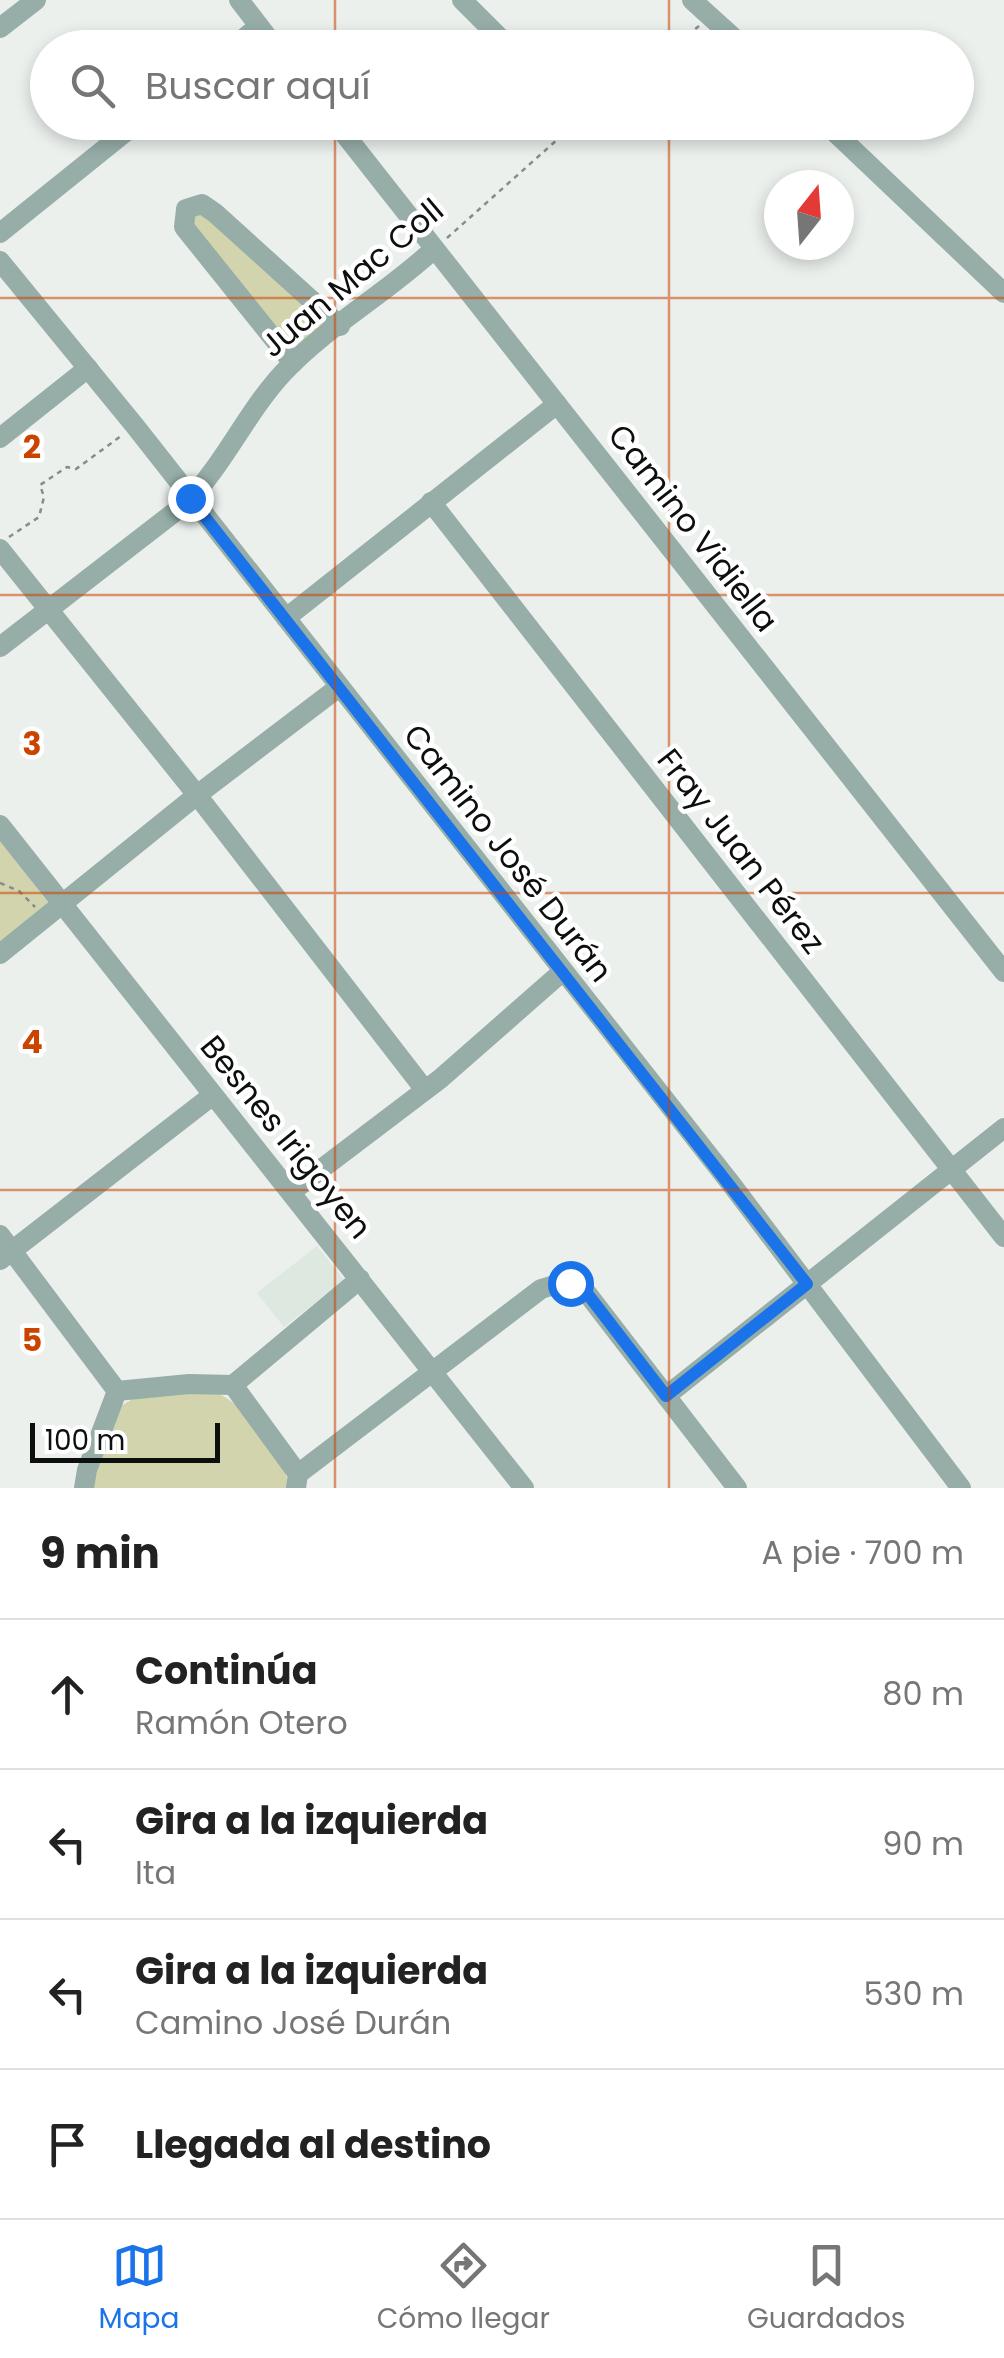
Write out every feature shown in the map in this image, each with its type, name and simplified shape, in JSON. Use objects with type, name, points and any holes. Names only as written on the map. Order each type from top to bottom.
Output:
[{"type":"street","points":[[0,28],[36,0]]},
{"type":"street","points":[[240,0],[263,30]]},
{"type":"street","points":[[462,0],[492,30]]},
{"type":"street","points":[[692,0],[726,30]]},
{"type":"street","points":[[255,30],[260,26]]},
{"type":"street","points":[[0,233],[116,140]]},
{"type":"street","name":"Camino Vidiella","points":[[348,140],[1004,972]]},
{"type":"street","points":[[843,140],[1004,292]]},
{"type":"street","points":[[292,363],[184,226],[186,210],[202,204],[214,213],[340,326]]},
{"type":"street","name":"Juan Mac Coll","points":[[0,647],[190,498],[292,363],[434,249]]},
{"type":"street","name":"Camino José Durán","points":[[0,261],[286,618],[807,1284],[961,1488]]},
{"type":"street","points":[[0,438],[88,368]]},
{"type":"street","points":[[286,618],[557,404]]},
{"type":"street","name":"Fray Juan Pérez","points":[[431,502],[1004,1237]]},
{"type":"street","points":[[0,546],[425,1090]]},
{"type":"street","points":[[0,954],[197,795],[339,687]]},
{"type":"street","name":"Besnes Irigoyen","points":[[0,825],[524,1488]]},
{"type":"street","points":[[291,1192],[425,1090],[562,972]]},
{"type":"street","points":[[117,1391],[4,1248],[213,1095]]},
{"type":"street","points":[[666,1396],[1004,1128]]},
{"type":"street","points":[[117,1391],[189,1384],[234,1385],[360,1279]]},
{"type":"street","points":[[234,1385],[297,1481],[432,1370],[542,1289],[563,1283],[583,1288],[736,1488]]},
{"type":"street","points":[[84,1488],[117,1391]]},
{"type":"path","points":[[694,30],[712,16]]},
{"type":"path","name":"Juan Mac Coll","points":[[434,249],[556,140]]},
{"type":"path","points":[[0,546],[39,517],[44,497],[40,484],[67,467],[76,469],[135,426]]},
{"type":"path","points":[[0,883],[19,891],[45,919]]},
{"type":"shaded area","points":[[317,1246],[344,1280],[284,1327],[257,1293]]},
{"type":"green space","points":[[198,209],[327,324],[295,350],[192,232],[189,215]]},
{"type":"green space","points":[[0,840],[49,904],[0,948]]},
{"type":"green space","points":[[211,1391],[236,1405],[260,1430],[280,1460],[289,1488],[91,1488],[121,1406],[134,1398]]},
{"type":"route","points":[[190,498],[807,1284],[666,1396],[583,1288],[570,1283]]}]
